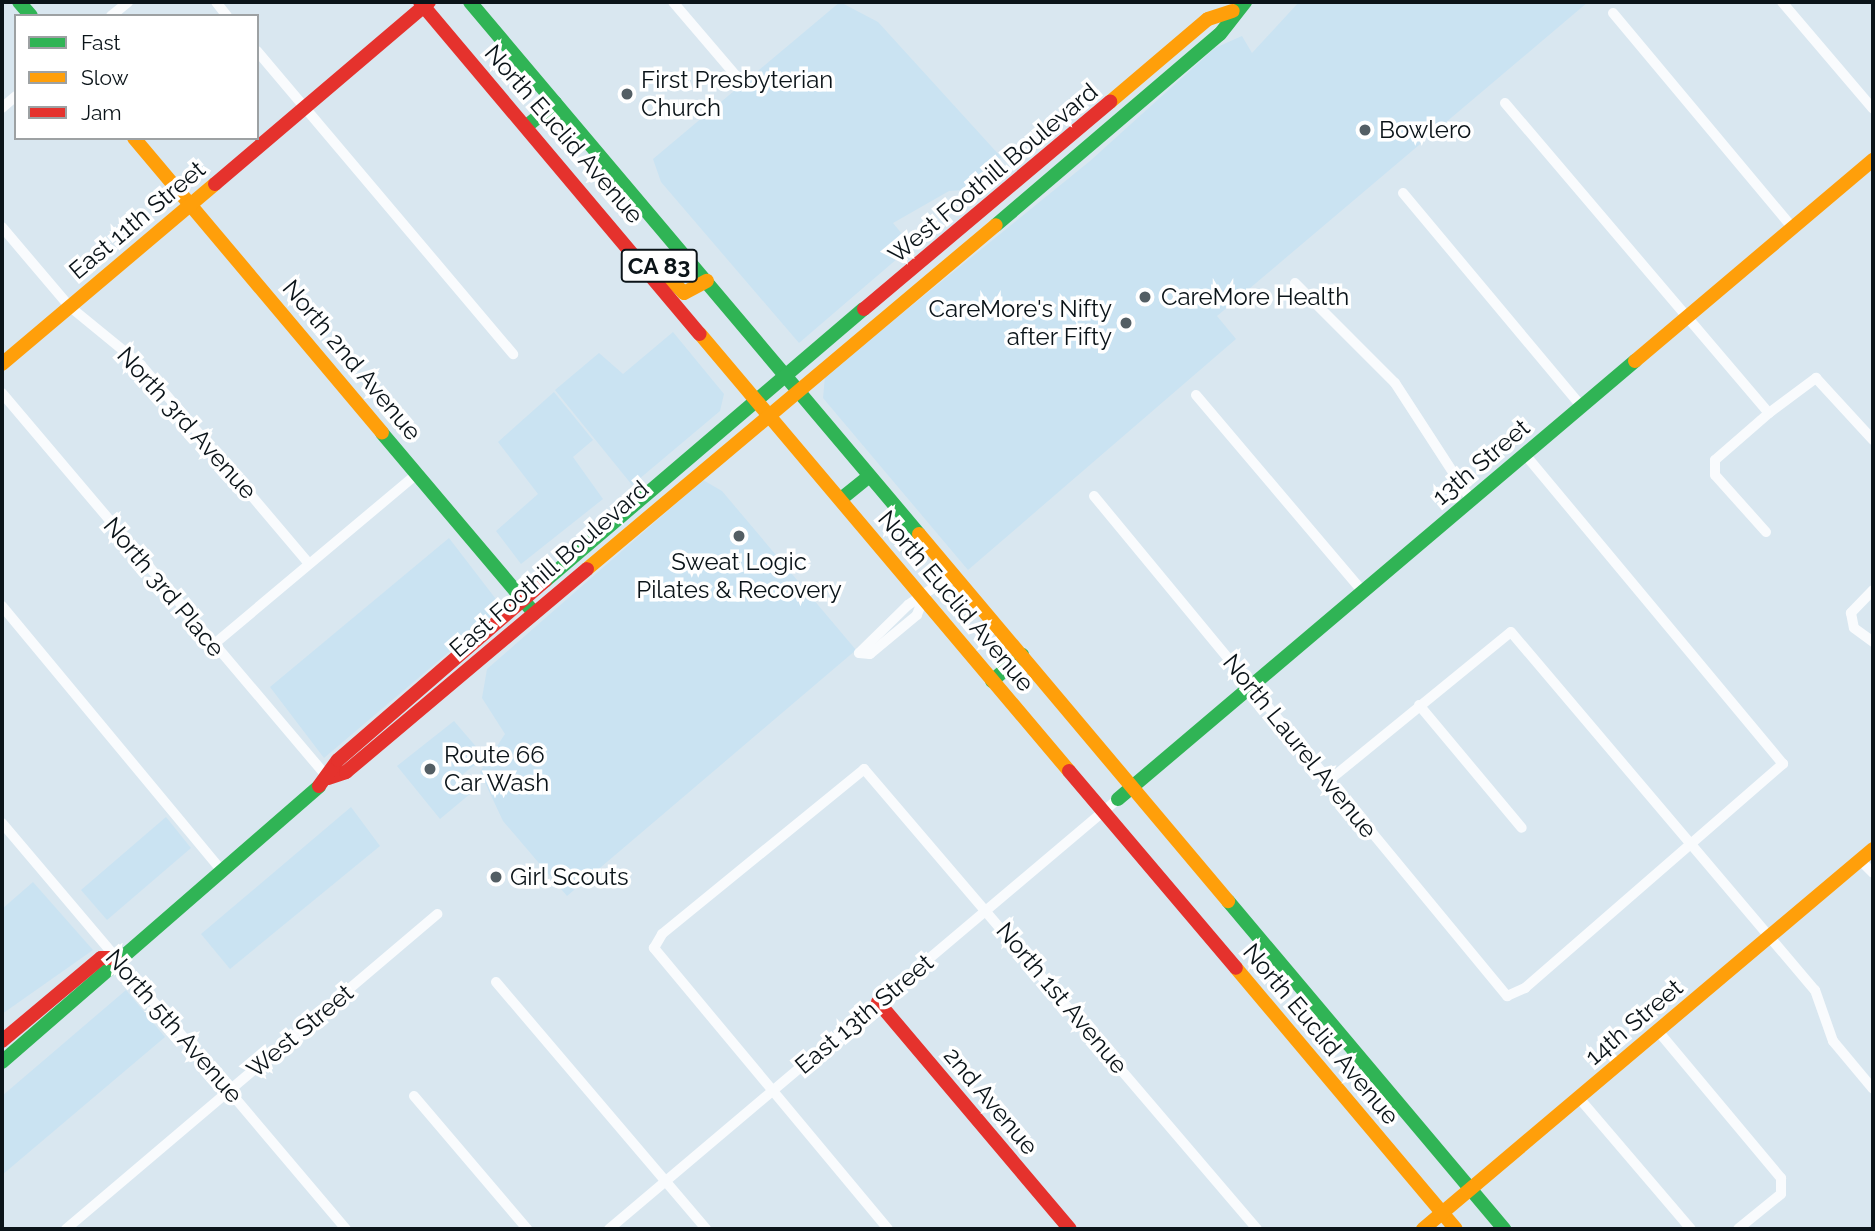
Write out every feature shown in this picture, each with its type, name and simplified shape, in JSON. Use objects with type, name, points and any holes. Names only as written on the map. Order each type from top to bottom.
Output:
[{"type":"main road","name":"North Euclid Avenue","points":[[470,2],[708,281],[1504,1229]]},
{"type":"main road","name":"North Euclid Avenue","points":[[424,3],[1456,1229]]},
{"type":"main road","name":"East 11th Street","points":[[2,363],[424,3]]},
{"type":"main road","name":"West Foothill Boulevard","points":[[786,376],[1031,172],[1208,19],[1234,5]]},
{"type":"main road","name":"West Foothill Boulevard","points":[[798,391],[1220,34],[1234,5]]},
{"type":"main road","points":[[528,125],[555,103]]},
{"type":"main road","name":"North 2nd Avenue","points":[[137,140],[534,613]]},
{"type":"main road","name":"13th Street","points":[[1118,799],[1873,160]]},
{"type":"main road","points":[[973,244],[973,232],[1019,192],[1031,172]]},
{"type":"main road","name":"CA 83","points":[[612,224],[684,293],[708,281]]},
{"type":"main road","name":"East Foothill Boulevard","points":[[2,1062],[111,970],[115,958],[328,778],[338,760],[786,376]]},
{"type":"main road","name":"East Foothill Boulevard","points":[[328,778],[346,772],[769,412],[798,391]]},
{"type":"main road","points":[[841,499],[869,476]]},
{"type":"main road","points":[[992,681],[1022,655]]},
{"type":"main road","name":"14th Street","points":[[1423,1229],[1873,849]]},
{"type":"main road","name":"East Foothill Boulevard","points":[[2,1041],[101,958],[115,958]]},
{"type":"main road","name":"2nd Avenue","points":[[878,1002],[1070,1229]]},
{"type":"street","points":[[113,14],[128,2]]},
{"type":"street","points":[[673,2],[738,78]]},
{"type":"street","points":[[1782,2],[1873,108]]},
{"type":"street","points":[[1613,13],[1793,228]]},
{"type":"street","points":[[259,53],[513,354]]},
{"type":"street","points":[[1505,103],[1769,413]]},
{"type":"street","points":[[1403,193],[1582,407]]},
{"type":"street","name":"North 3rd Avenue","points":[[2,227],[69,306],[141,365],[309,564]]},
{"type":"street","points":[[1295,283],[1395,383],[1471,500]]},
{"type":"street","points":[[1766,532],[1715,475],[1715,460],[1769,413],[1816,378],[1873,440]]},
{"type":"street","name":"North 3rd Place","points":[[2,393],[328,778]]},
{"type":"street","points":[[1196,395],[1363,592]]},
{"type":"street","points":[[1525,454],[1783,764],[1694,844]]},
{"type":"street","points":[[213,645],[418,472]]},
{"type":"street","name":"North Laurel Avenue","points":[[1094,496],[1252,686],[1327,782],[1507,996],[1694,844]]},
{"type":"street","points":[[923,599],[917,615],[870,654],[859,653],[890,620],[923,599],[954,574]]},
{"type":"street","points":[[1873,590],[1851,613],[1854,628],[1873,642]]},
{"type":"street","points":[[2,606],[220,869]]},
{"type":"street","points":[[1327,782],[1511,632],[1694,844],[1815,990],[1833,1041],[1873,1089]]},
{"type":"street","points":[[1419,705],[1522,828]]},
{"type":"street","name":"North 1st Avenue","points":[[772,1091],[654,948],[662,934],[864,769],[1257,1229]]},
{"type":"street","name":"East 13th Street","points":[[609,1229],[1118,799]]},
{"type":"street","name":"North 5th Avenue","points":[[2,823],[342,1228]]},
{"type":"street","points":[[1860,860],[1873,873]]},
{"type":"street","name":"West Street","points":[[66,1229],[438,914]]},
{"type":"street","points":[[496,982],[706,1229]]},
{"type":"street","points":[[1658,1031],[1781,1178],[1781,1194],[1738,1229]]},
{"type":"street","points":[[772,1091],[888,1229]]},
{"type":"street","points":[[414,1096],[527,1229]]},
{"type":"street","points":[[1579,1098],[1691,1229]]},
{"type":"shaded area","points":[[840,2],[878,22],[1001,157],[963,190],[949,191],[893,223],[912,246],[799,343],[661,182],[653,159]]},
{"type":"shaded area","points":[[1299,2],[1588,2],[1217,316],[1236,339],[968,570],[823,398],[825,376],[1090,161],[1215,48],[1242,36],[1252,53]]},
{"type":"shaded area","points":[[673,332],[724,394],[720,411],[632,485],[555,390],[599,353],[623,374]]},
{"type":"shaded area","points":[[554,392],[593,440],[573,457],[603,499],[521,564],[496,531],[538,494],[498,442]]},
{"type":"shaded area","points":[[703,480],[722,491],[856,650],[567,896],[503,821],[480,772],[505,734],[482,698],[487,669]]},
{"type":"shaded area","points":[[449,538],[502,607],[324,758],[270,687]]},
{"type":"shaded area","points":[[454,721],[485,757],[458,778],[470,794],[440,819],[397,766]]},
{"type":"shaded area","points":[[351,807],[380,846],[230,969],[201,934]]},
{"type":"shaded area","points":[[166,817],[191,848],[107,920],[81,890]]},
{"type":"shaded area","points":[[33,882],[93,950],[2,1014],[2,909]]},
{"type":"shaded area","points":[[126,990],[165,1037],[2,1175],[2,1096]]},
{"type":"traffic: fast","points":[[19,2],[29,14]]},
{"type":"traffic: fast","points":[[470,2],[919,534]]},
{"type":"traffic: fast","points":[[996,225],[1220,34],[1245,2]]},
{"type":"traffic: fast","points":[[528,125],[555,103]]},
{"type":"traffic: fast","points":[[545,581],[864,309]]},
{"type":"traffic: fast","points":[[1118,799],[1635,361]]},
{"type":"traffic: fast","points":[[382,433],[534,613]]},
{"type":"traffic: fast","points":[[841,499],[869,476]]},
{"type":"traffic: fast","points":[[992,681],[1022,655]]},
{"type":"traffic: fast","points":[[2,1062],[319,786]]},
{"type":"traffic: fast","points":[[1228,901],[1504,1229]]},
{"type":"traffic: slow","points":[[1110,102],[1208,19],[1233,11]]},
{"type":"traffic: slow","points":[[136,140],[382,433]]},
{"type":"traffic: slow","points":[[1635,361],[1873,160]]},
{"type":"traffic: slow","points":[[2,364],[215,184]]},
{"type":"traffic: slow","points":[[587,569],[996,225]]},
{"type":"traffic: slow","points":[[669,278],[684,293],[707,281]]},
{"type":"traffic: slow","points":[[700,334],[1069,771]]},
{"type":"traffic: slow","points":[[919,534],[1228,901]]},
{"type":"traffic: slow","points":[[1423,1229],[1873,849]]},
{"type":"traffic: slow","points":[[1236,968],[1456,1229]]},
{"type":"traffic: jam","points":[[420,2],[700,334]]},
{"type":"traffic: jam","points":[[215,184],[429,2]]},
{"type":"traffic: jam","points":[[864,309],[1110,102]]},
{"type":"traffic: jam","points":[[328,778],[346,772],[587,569]]},
{"type":"traffic: jam","points":[[319,786],[338,760],[545,581]]},
{"type":"traffic: jam","points":[[1069,771],[1236,968]]},
{"type":"traffic: jam","points":[[2,1041],[101,958],[115,958]]},
{"type":"traffic: jam","points":[[878,1002],[1070,1229]]},
{"type":"place","name":"First Presbyterian Church","points":[[627,94]]},
{"type":"place","name":"Bowlero","points":[[1365,130]]},
{"type":"place","name":"CareMore Health","points":[[1145,297]]},
{"type":"place","name":"CareMore's Nifty after Fifty","points":[[1126,323]]},
{"type":"place","name":"Sweat Logic Pilates & Recovery","points":[[739,536]]},
{"type":"place","name":"Route 66 Car Wash","points":[[430,769]]},
{"type":"place","name":"Girl Scouts","points":[[496,877]]}]
